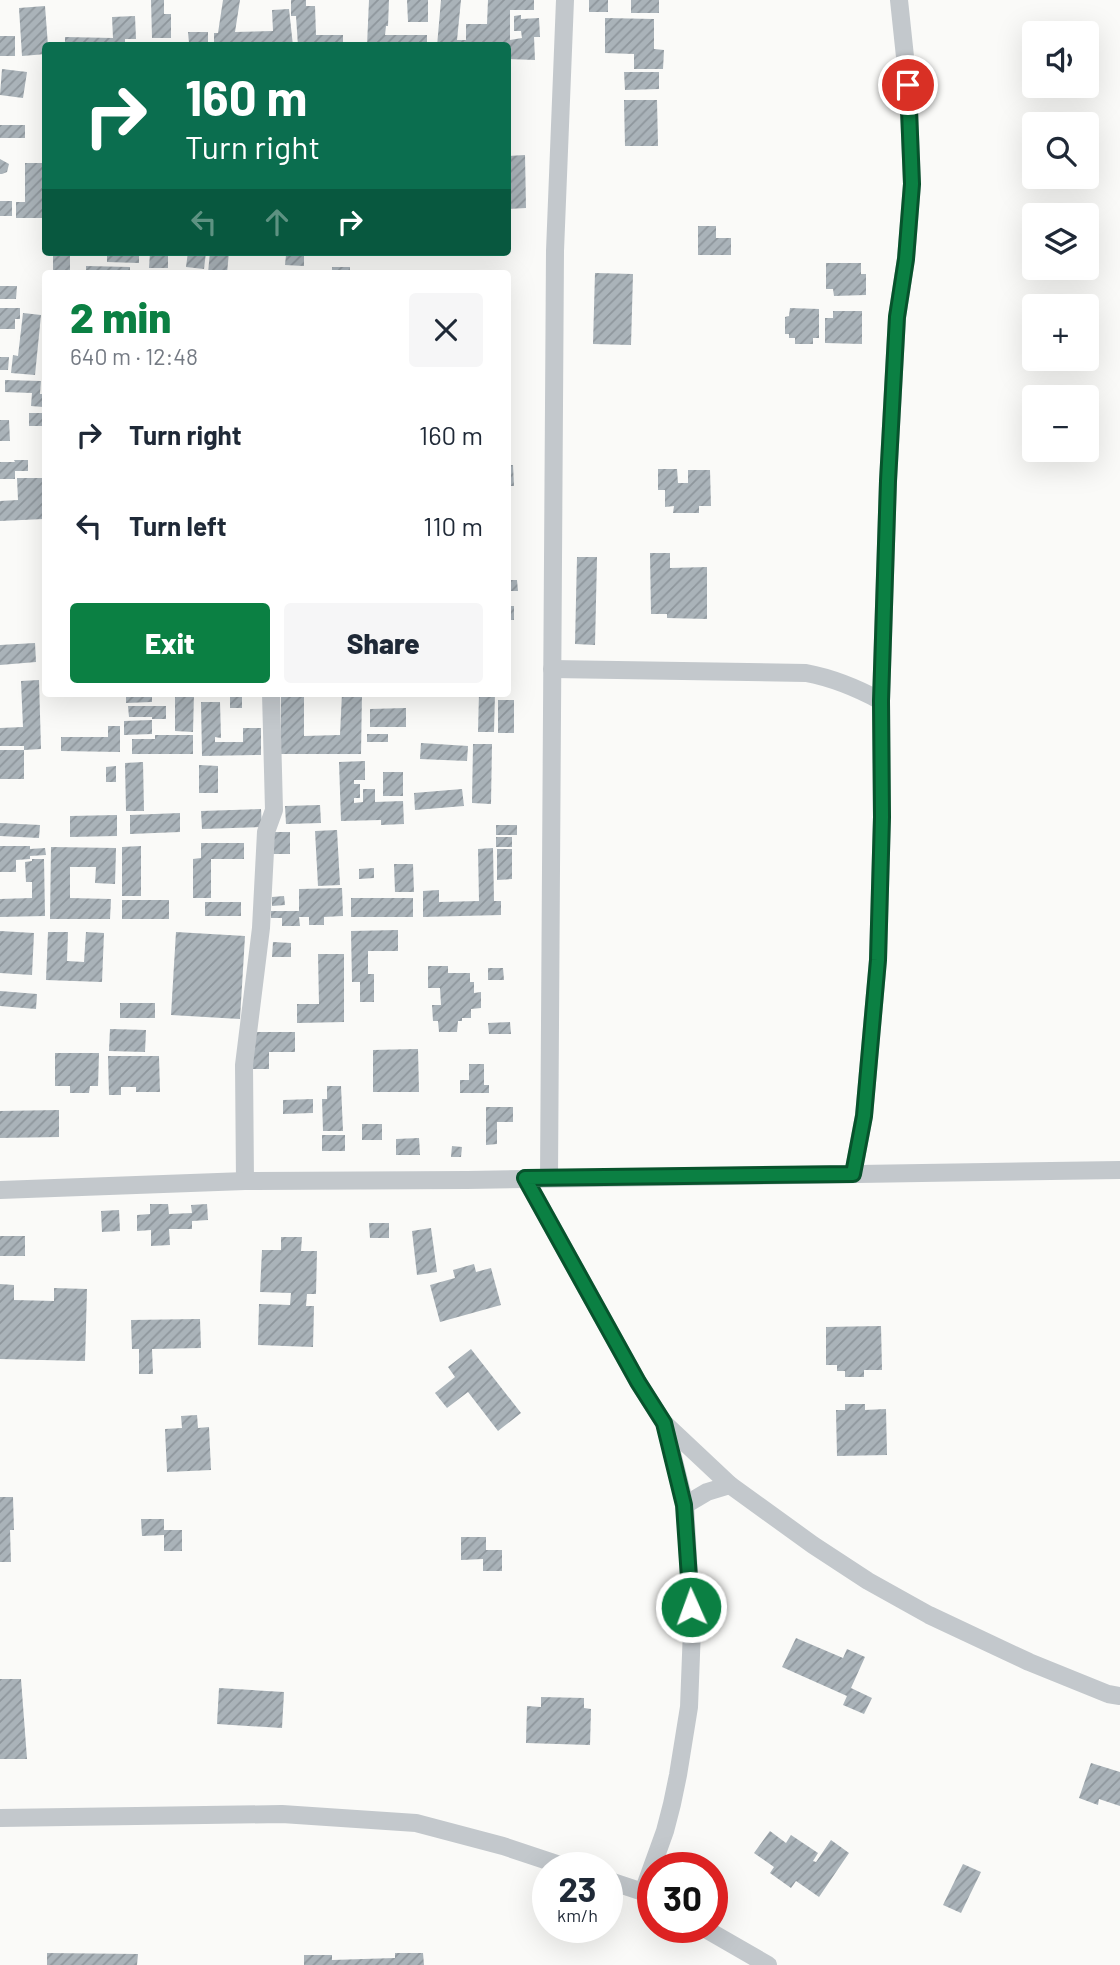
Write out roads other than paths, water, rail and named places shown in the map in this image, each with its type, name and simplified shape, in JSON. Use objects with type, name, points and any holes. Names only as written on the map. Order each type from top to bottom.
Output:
[{"type":"street","points":[[549,1178],[555,251],[565,0]]},
{"type":"street","points":[[853,1174],[864,1116],[878,960],[882,817],[881,701],[888,481],[897,317],[906,259],[912,184],[908,85],[899,0]]},
{"type":"street","points":[[552,669],[806,673],[851,686],[881,701]]},
{"type":"street","points":[[245,1181],[244,1065],[261,928],[266,832],[274,810],[271,697]]},
{"type":"street","points":[[0,1190],[245,1181],[1120,1170]]},
{"type":"street","points":[[525,1178],[638,1382],[664,1423],[730,1485],[868,1581],[929,1615],[1029,1662],[1108,1694],[1120,1696]]},
{"type":"street","points":[[659,1852],[687,1728],[692,1629],[684,1505],[664,1423]]},
{"type":"street","points":[[684,1505],[706,1492],[730,1485]]},
{"type":"street","points":[[0,1818],[282,1814],[416,1823],[532,1856]]},
{"type":"street","points":[[728,1942],[768,1965]]}]
